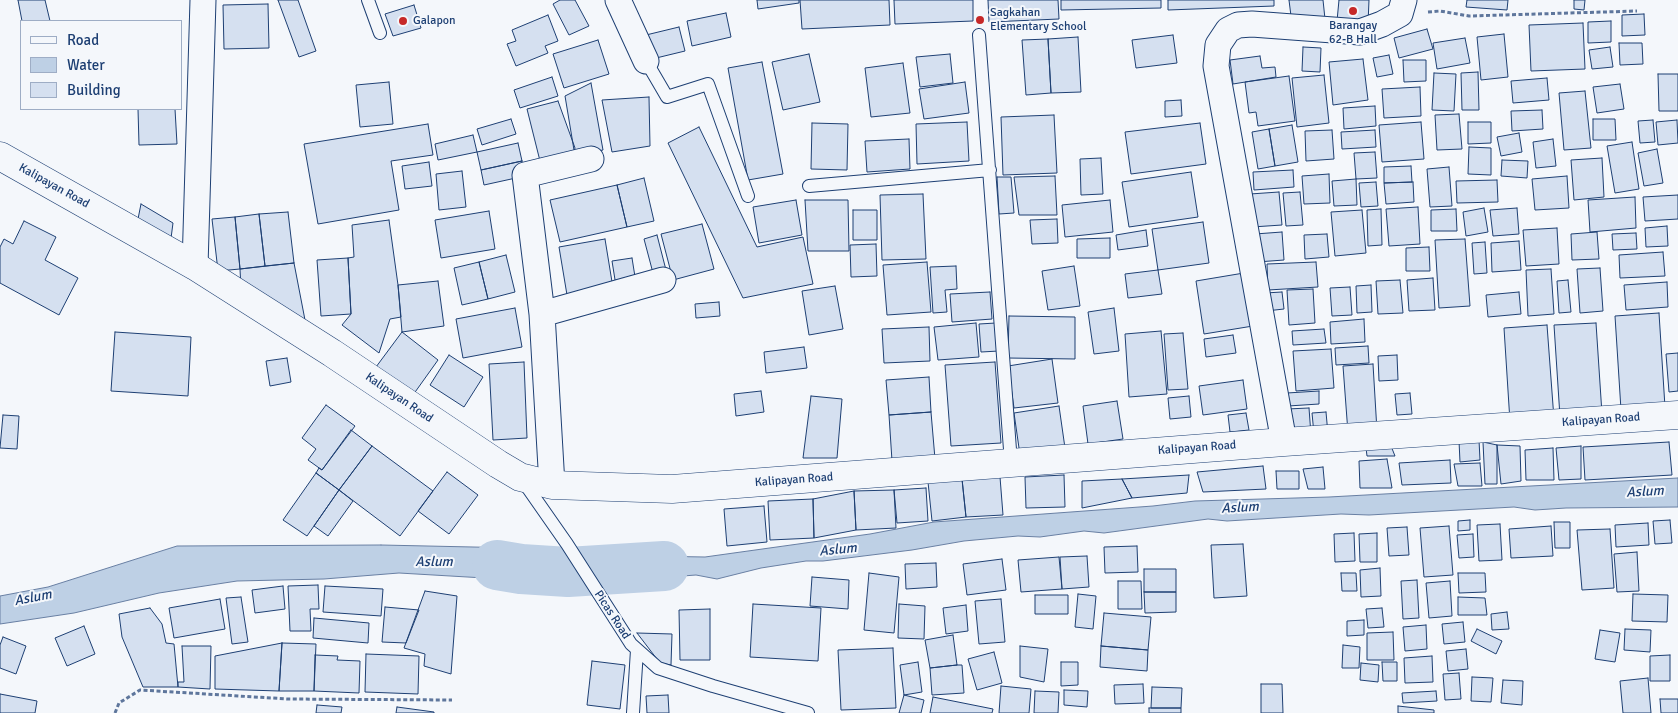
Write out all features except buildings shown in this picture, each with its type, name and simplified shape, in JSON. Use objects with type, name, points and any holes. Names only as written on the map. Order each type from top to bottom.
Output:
[{"type":"street","points":[[195,266],[202,0]]},
{"type":"street","points":[[618,0],[646,61]]},
{"type":"street","points":[[1284,442],[1216,66],[1218,45],[1228,30],[1238,25],[1252,24],[1360,32],[1382,24],[1402,7]]},
{"type":"street","name":"Kalipayan Road","points":[[0,156],[195,266],[332,353],[498,464],[520,477],[552,486],[672,489],[1284,442],[1678,415]]},
{"type":"street","points":[[552,486],[542,314],[525,174],[591,159]]},
{"type":"street","points":[[542,314],[663,280]]},
{"type":"lane","points":[[368,0],[380,33]]},
{"type":"lane","points":[[979,35],[1012,463]]},
{"type":"lane","points":[[646,61],[667,97],[708,84],[748,196]]},
{"type":"lane","points":[[809,186],[990,170]]},
{"type":"lane","name":"Picas Road","points":[[520,477],[567,544],[631,644],[658,668],[808,713]]},
{"type":"lane","points":[[633,713],[637,650]]},
{"type":"path","points":[[1402,7],[1469,16],[1637,11]]},
{"type":"path","points":[[114,713],[119,703],[140,690],[288,699],[452,700]]},
{"type":"water","points":[[1678,478],[1678,507],[1535,510],[1514,507],[1227,521],[1208,519],[1104,533],[1084,531],[1040,537],[1018,536],[964,541],[912,550],[823,561],[806,561],[761,568],[717,579],[696,575],[602,582],[590,559],[647,556],[705,557],[870,534],[934,522],[1153,506],[1195,501],[1329,497]]},
{"type":"water","points":[[381,545],[519,548],[559,558],[570,583],[399,573],[324,579],[237,581],[159,593],[74,613],[0,624],[0,596],[48,587],[177,546]]},
{"type":"waterway","name":"Aslum","points":[[497,565],[521,569],[568,572],[664,566]]},
{"type":"place","name":"Barangay 62-B Hall","points":[[1353,11]]},
{"type":"place","name":"Sagkahan Elementary School","points":[[980,20]]},
{"type":"place","name":"Galapon","points":[[403,21]]}]
